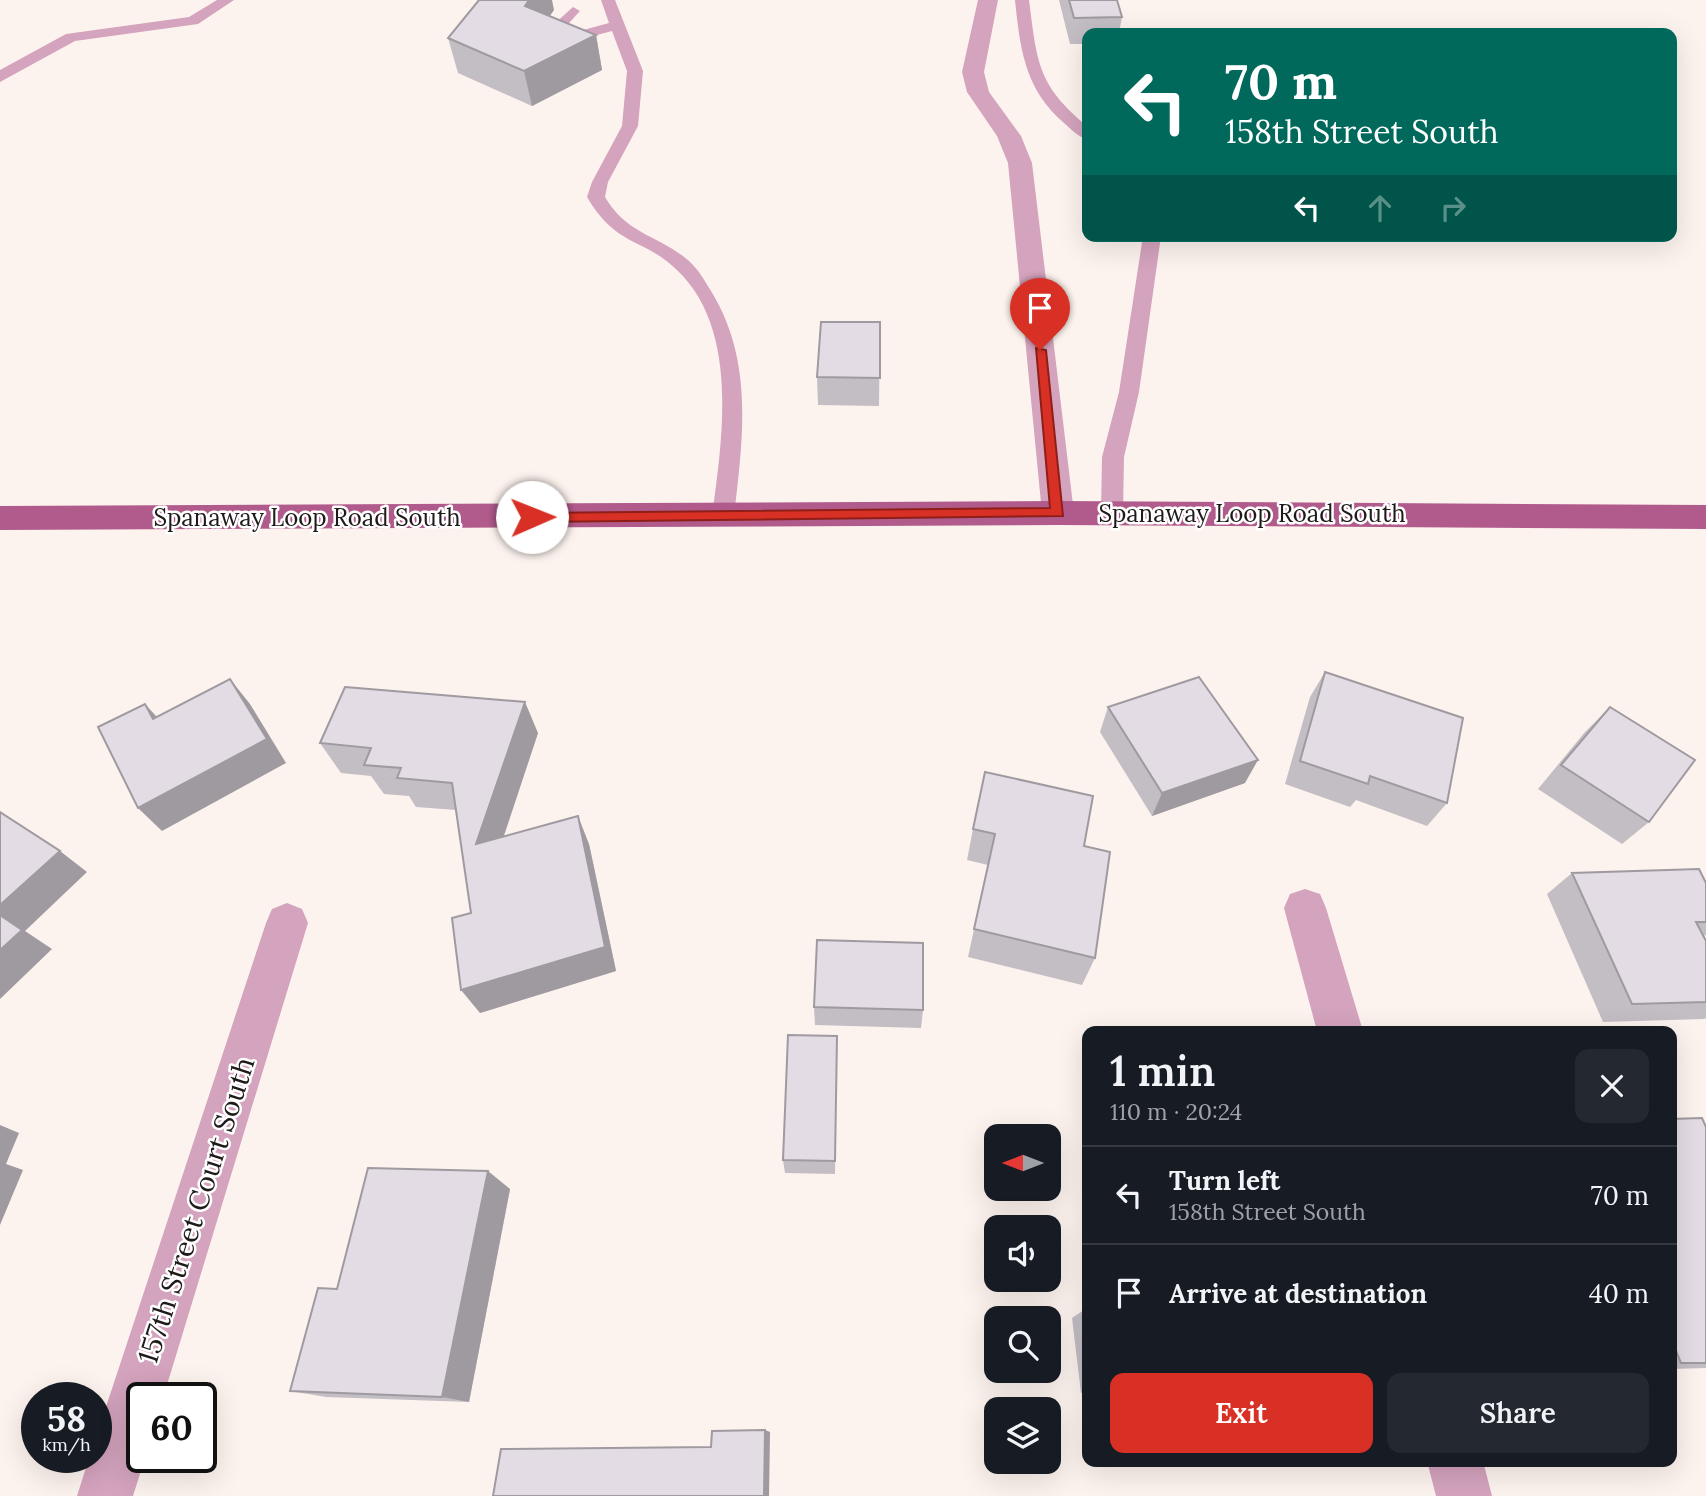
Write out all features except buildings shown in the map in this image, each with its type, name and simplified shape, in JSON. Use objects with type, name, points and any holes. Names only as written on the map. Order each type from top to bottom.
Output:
[{"type":"main road","name":"Spanaway Loop Road South","points":[[0,518],[1058,513],[1706,517]]},
{"type":"street","points":[[988,0],[973,72],[978,92],[1009,136],[1020,163],[1058,513]]},
{"type":"street","points":[[1305,908],[1339,1026]]},
{"type":"street","name":"157th Street Court South","points":[[105,1496],[287,923]]},
{"type":"street","points":[[1457,1467],[1464,1496]]},
{"type":"lane","points":[[0,77],[14,66],[71,37],[193,21],[227,0]]},
{"type":"lane","points":[[1023,0],[1035,80],[1046,97],[1082,129]]},
{"type":"lane","points":[[592,12],[635,71],[630,126],[600,182],[596,197],[605,216],[625,233],[682,264],[709,299],[726,337],[735,391],[723,516]]},
{"type":"lane","points":[[1112,513],[1113,457],[1129,392],[1151,242]]},
{"type":"route","points":[[532,517],[1058,513],[1040,350]]}]
